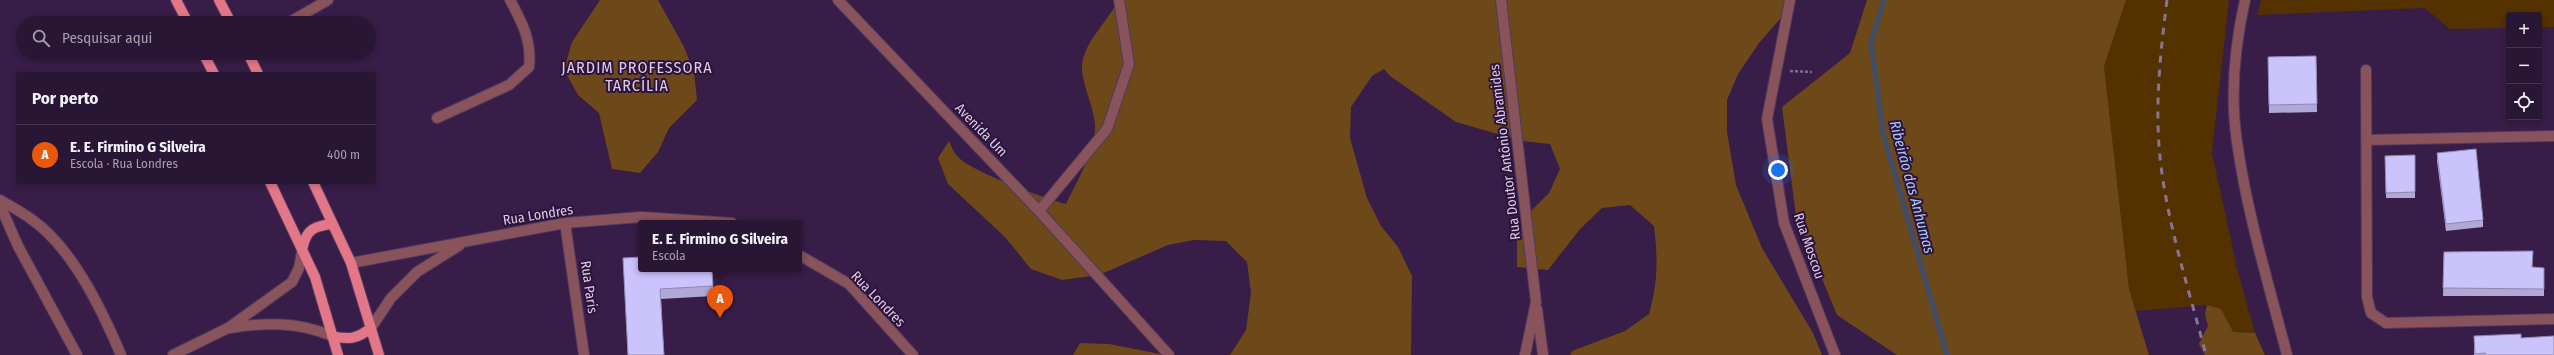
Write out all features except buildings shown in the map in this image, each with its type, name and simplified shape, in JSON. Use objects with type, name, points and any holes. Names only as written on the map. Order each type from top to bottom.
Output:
[{"type":"main road","points":[[176,0],[184,16]]},
{"type":"main road","points":[[219,0],[227,16]]},
{"type":"main road","points":[[207,60],[213,72]]},
{"type":"main road","points":[[251,60],[257,72]]},
{"type":"main road","points":[[271,184],[303,246],[315,277],[338,355]]},
{"type":"main road","points":[[313,184],[351,263],[379,355]]},
{"type":"main road","points":[[303,246],[308,231],[316,226],[332,224]]},
{"type":"main road","points":[[332,336],[348,339],[358,338],[371,328]]},
{"type":"street","points":[[300,16],[328,0]]},
{"type":"street","points":[[437,118],[509,85],[529,67],[531,52],[526,31],[510,0]]},
{"type":"street","name":"Avenida Um","points":[[838,0],[1039,211],[1169,355]]},
{"type":"street","points":[[1039,211],[1107,129],[1129,64],[1119,0]]},
{"type":"street","name":"Rua Doutor Antônio Abramides","points":[[1501,0],[1543,355]]},
{"type":"street","name":"Rua Moscou","points":[[1790,0],[1767,119],[1784,223],[1835,355]]},
{"type":"street","points":[[2244,0],[2238,33],[2235,94],[2236,141],[2246,193],[2287,355]]},
{"type":"street","points":[[2366,70],[2367,297],[2371,313],[2386,323],[2554,319]]},
{"type":"street","points":[[2367,140],[2554,136]]},
{"type":"street","points":[[0,200],[32,219],[62,248],[101,310],[121,355]]},
{"type":"street","points":[[0,205],[18,246],[77,355]]},
{"type":"street","name":"Rua Londres","points":[[351,263],[565,223],[641,217],[686,220]]},
{"type":"street","name":"Rua Paris","points":[[565,223],[584,355]]},
{"type":"street","points":[[371,328],[391,298],[417,272],[465,242]]},
{"type":"street","points":[[173,355],[228,328],[292,282],[299,268],[303,246]]},
{"type":"street","name":"Rua Londres","points":[[802,257],[849,284],[913,355]]},
{"type":"street","name":"Rua Doutor Antônio Abramides","points":[[1525,355],[1536,302]]},
{"type":"street","points":[[228,328],[292,324],[312,328],[332,336]]},
{"type":"path","points":[[1776,70],[1812,72]]},
{"type":"shaded area","points":[[600,0],[658,0],[684,47],[694,72],[697,100],[669,128],[658,152],[640,173],[612,169],[599,113],[578,95],[564,70],[572,42]]},
{"type":"shaded area","points":[[1118,0],[1790,0],[1786,12],[1759,43],[1738,74],[1727,100],[1727,132],[1736,185],[1762,248],[1813,333],[1822,355],[1570,355],[1572,351],[1625,331],[1649,314],[1656,281],[1654,226],[1630,205],[1602,208],[1580,229],[1548,270],[1517,267],[1517,238],[1528,214],[1549,193],[1560,169],[1550,144],[1522,141],[1456,122],[1390,76],[1384,69],[1372,76],[1351,107],[1350,138],[1367,198],[1381,226],[1398,247],[1412,276],[1411,355],[1230,355],[1246,330],[1251,293],[1247,262],[1226,241],[1194,240],[1168,245],[1099,275],[1062,280],[1031,269],[1005,237],[948,184],[938,158],[949,141],[958,157],[977,170],[1026,191],[1066,204],[1089,155],[1094,134],[1094,117],[1082,70],[1084,55]]},
{"type":"shaded area","points":[[1867,0],[2126,0],[2104,66],[2129,289],[2149,355],[1897,355],[1837,315],[1796,216],[1782,107],[1850,53]]},
{"type":"shaded area","points":[[2126,0],[2229,0],[2212,152],[2237,268],[2255,333],[2233,332],[2207,305],[2136,311],[2129,289],[2104,66]]},
{"type":"shaded area","points":[[2261,0],[2554,0],[2554,27],[2542,27],[2542,12],[2506,12],[2506,28],[2450,29],[2425,8],[2257,15]]},
{"type":"shaded area","points":[[2207,305],[2221,309],[2233,332],[2255,333],[2265,355],[2205,355],[2199,344],[2208,326],[2205,314]]},
{"type":"shaded area","points":[[1080,343],[1109,344],[1165,355],[1073,355]]},
{"type":"waterway","name":"Ribeirão das Anhumas","points":[[1884,0],[1871,42],[1883,133],[1947,355]]},
{"type":"railway","points":[[2167,0],[2160,62],[2158,104],[2161,166],[2169,214],[2180,261],[2206,355]]},
{"type":"place","name":"E. E. Firmino G Silveira","points":[[720,318]]},
{"type":"district","name":"JARDIM PROFESSORA TARCÍLIA","points":[[637,76]]}]
